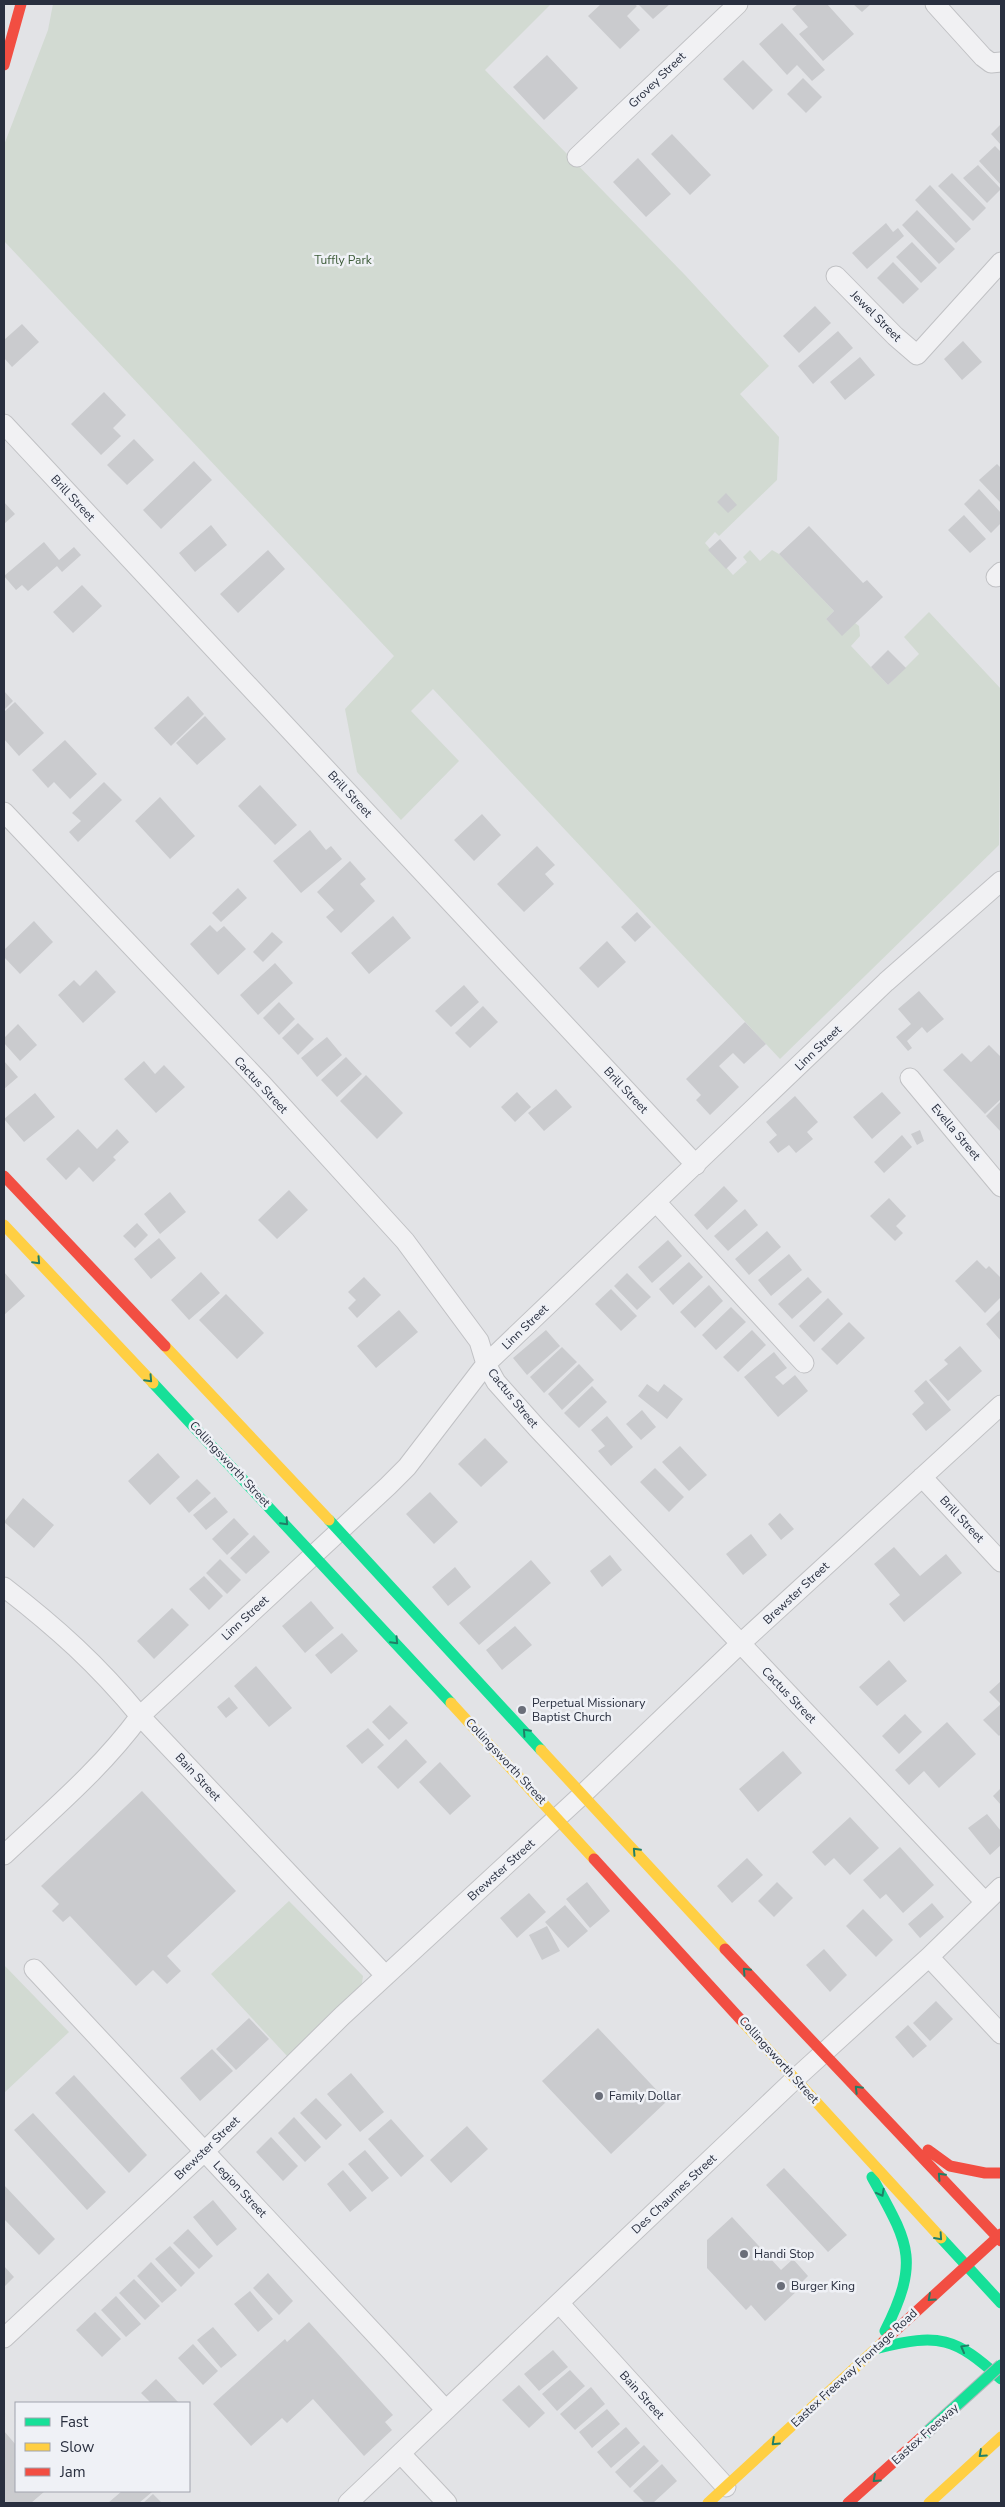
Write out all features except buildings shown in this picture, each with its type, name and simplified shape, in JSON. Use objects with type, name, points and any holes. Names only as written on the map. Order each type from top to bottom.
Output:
[{"type":"main road","points":[[4,65],[21,4]]},
{"type":"main road","points":[[4,1176],[339,1531],[823,2054],[1000,2238]]},
{"type":"main road","name":"Collingsworth Street","points":[[4,1225],[314,1553],[1001,2303]]},
{"type":"main road","points":[[892,2124],[950,2166],[985,2173],[1001,2173]]},
{"type":"main road","points":[[848,2136],[903,2234],[910,2261],[900,2305],[874,2350]]},
{"type":"main road","name":"Eastex Freeway Frontage Road","points":[[708,2503],[874,2350],[1000,2238]]},
{"type":"main road","points":[[874,2350],[914,2339],[943,2339],[958,2344],[975,2354],[1001,2379]]},
{"type":"main road","name":"Eastex Freeway","points":[[848,2503],[1001,2365]]},
{"type":"main road","points":[[929,2503],[1001,2437]]},
{"type":"street","name":"Grovey Street","points":[[577,157],[738,4]]},
{"type":"street","points":[[935,4],[983,57],[991,63],[1001,62]]},
{"type":"street","name":"Jewel Street","points":[[836,276],[895,336],[917,355],[1001,262]]},
{"type":"street","name":"Brill Street","points":[[4,424],[696,1165]]},
{"type":"street","name":"Cactus Street","points":[[4,812],[255,1077],[405,1241],[479,1342],[486,1364],[496,1382],[537,1428],[985,1902]]},
{"type":"street","name":"Linn Street","points":[[4,1855],[57,1806],[124,1737],[140,1716],[407,1467],[486,1364],[886,982],[1001,881]]},
{"type":"street","name":"Evella Street","points":[[910,1078],[1001,1187]]},
{"type":"street","points":[[656,1202],[804,1363]]},
{"type":"street","name":"Brewster Street","points":[[4,2338],[205,2151],[385,1975],[558,1818],[740,1644],[1001,1405]]},
{"type":"street","name":"Brill Street","points":[[922,1477],[1001,1562]]},
{"type":"street","name":"Bain Street","points":[[4,1587],[72,1642],[104,1673],[140,1716],[385,1975]]},
{"type":"street","name":"Des Chaumes Street","points":[[348,2503],[796,2078],[929,1957],[1001,1887]]},
{"type":"street","points":[[929,1957],[1001,2034]]},
{"type":"street","name":"Legion Street","points":[[34,1969],[446,2409]]},
{"type":"street","name":"Bain Street","points":[[558,2303],[726,2487]]},
{"type":"street","points":[[401,2454],[447,2503]]},
{"type":"green space","name":"Tuffly Park","points":[[53,4],[551,4],[485,70],[685,275],[769,366],[740,394],[779,437],[777,480],[719,536],[715,532],[705,543],[733,575],[747,562],[743,557],[750,550],[760,561],[772,550],[779,554],[834,611],[826,619],[842,635],[855,623],[859,626],[860,636],[851,646],[888,685],[919,654],[904,637],[929,612],[1001,689],[999,845],[780,1059],[433,689],[411,711],[459,761],[401,820],[357,772],[345,709],[394,656],[4,241],[4,145],[48,30]]},
{"type":"green space","points":[[289,1901],[363,1976],[361,1990],[287,2056],[211,1974]]},
{"type":"green space","points":[[4,1965],[69,2032],[4,2093]]},
{"type":"traffic: fast","points":[[153,1383],[451,1703]]},
{"type":"traffic: fast","points":[[329,1520],[541,1750]]},
{"type":"traffic: fast","points":[[872,2177],[894,2219],[905,2252],[906,2268],[903,2286],[885,2331]]},
{"type":"traffic: fast","points":[[941,2238],[1001,2303]]},
{"type":"traffic: fast","points":[[879,2348],[917,2341],[932,2340],[945,2342],[971,2354],[1001,2379]]},
{"type":"traffic: fast","points":[[925,2434],[1001,2365]]},
{"type":"traffic: slow","points":[[4,1225],[153,1383]]},
{"type":"traffic: slow","points":[[165,1346],[329,1520]]},
{"type":"traffic: slow","points":[[451,1703],[594,1859]]},
{"type":"traffic: slow","points":[[541,1750],[725,1949]]},
{"type":"traffic: slow","points":[[741,2020],[941,2238]]},
{"type":"traffic: slow","points":[[708,2503],[883,2342]]},
{"type":"traffic: slow","points":[[929,2503],[1001,2437]]},
{"type":"traffic: jam","points":[[4,65],[21,4]]},
{"type":"traffic: jam","points":[[4,1176],[165,1346]]},
{"type":"traffic: jam","points":[[594,1859],[741,2020]]},
{"type":"traffic: jam","points":[[725,1949],[1001,2241]]},
{"type":"traffic: jam","points":[[928,2150],[950,2166],[985,2173],[1001,2173]]},
{"type":"traffic: jam","points":[[883,2342],[1001,2234]]},
{"type":"traffic: jam","points":[[848,2503],[925,2434]]},
{"type":"place","name":"Perpetual Missionary Baptist Church","points":[[522,1710]]},
{"type":"place","name":"Family Dollar","points":[[599,2096]]},
{"type":"place","name":"Handi Stop","points":[[744,2254]]},
{"type":"place","name":"Burger King","points":[[781,2286]]}]
